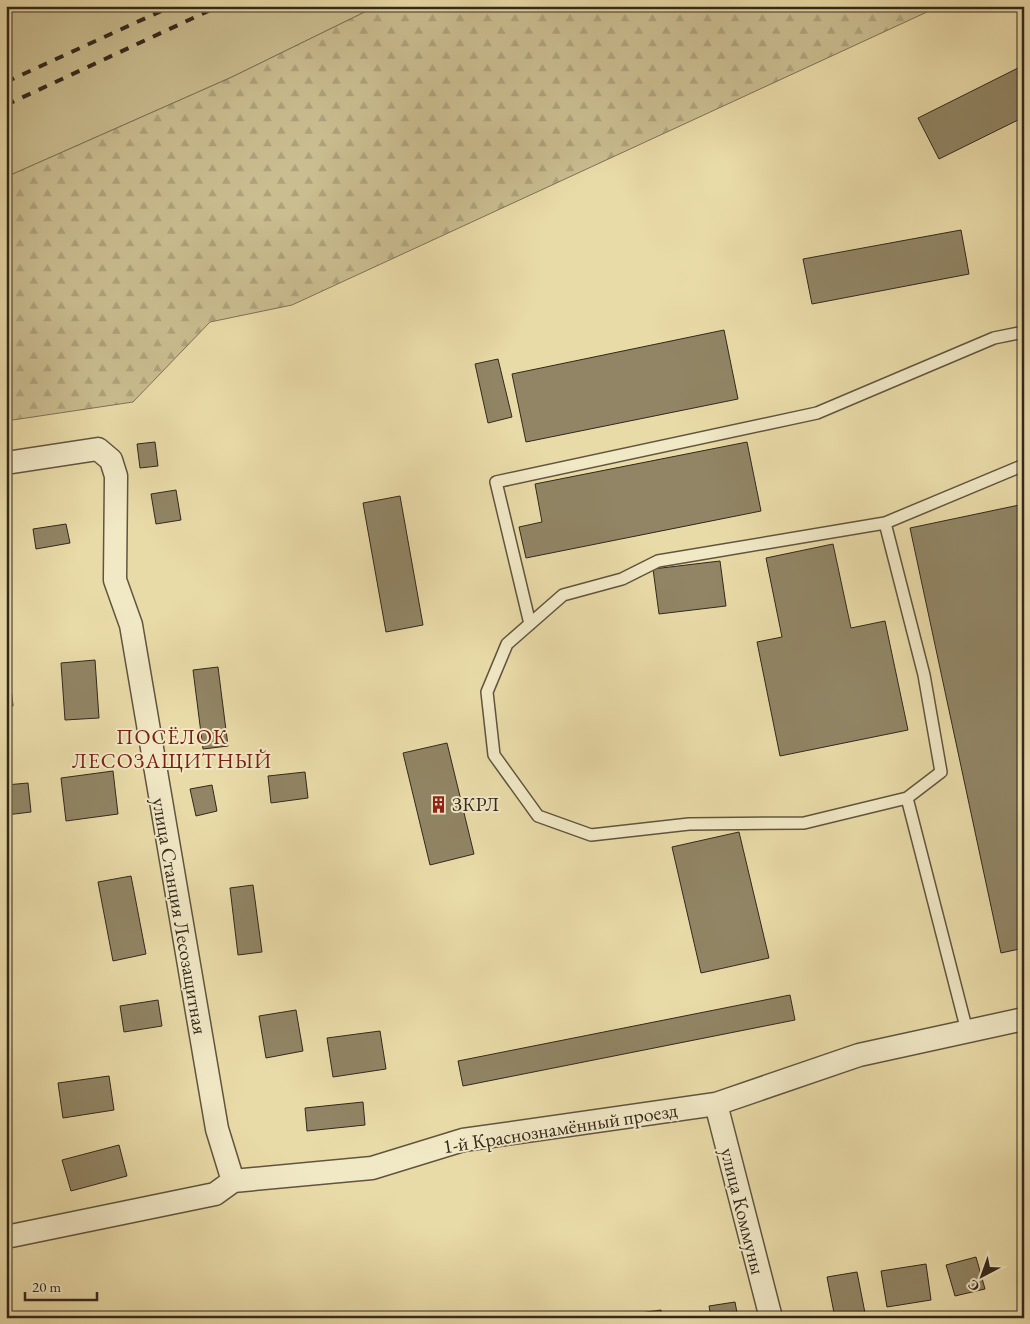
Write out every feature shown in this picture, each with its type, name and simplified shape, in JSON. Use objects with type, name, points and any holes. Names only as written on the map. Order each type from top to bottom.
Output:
[{"type":"street","name":"улица Станция Лесозащитная","points":[[6,463],[98,448],[111,460],[116,476],[115,580],[131,625],[217,1129],[233,1181]]},
{"type":"street","name":"1-й Краснознамённый проезд","points":[[6,1237],[215,1194],[233,1181],[372,1168],[463,1140],[716,1104],[859,1055],[1024,1019]]},
{"type":"street","name":"улица Коммуны","points":[[716,1104],[771,1318]]},
{"type":"lane","points":[[530,624],[496,482],[818,414],[994,338],[1024,332]]},
{"type":"lane","points":[[886,523],[924,676],[941,772],[907,798],[804,823],[689,824],[591,835],[538,816],[494,754],[487,692],[507,644],[563,596],[622,579],[658,561],[886,523],[1024,465]]},
{"type":"lane","points":[[907,798],[966,1031]]},
{"type":"green space","points":[[6,6],[377,6],[232,77],[6,177]]},
{"type":"green space","points":[[377,6],[940,6],[292,305],[210,322],[133,402],[6,421],[6,177],[232,77]]},
{"type":"building","points":[[1024,65],[1024,117],[939,159],[918,118]]},
{"type":"building","points":[[961,230],[969,274],[812,304],[803,259]]},
{"type":"building","points":[[724,330],[738,399],[526,442],[512,374]]},
{"type":"building","points":[[498,359],[512,417],[488,423],[475,364]]},
{"type":"building","points":[[155,442],[158,466],[140,468],[137,444]]},
{"type":"building","points":[[747,442],[761,511],[526,558],[519,527],[542,522],[535,484]]},
{"type":"building","points":[[176,490],[181,520],[156,524],[151,494]]},
{"type":"building","points":[[400,496],[423,625],[386,632],[363,503]]},
{"type":"building","points":[[1024,504],[1024,948],[1001,953],[910,528]]},
{"type":"building","points":[[66,524],[70,543],[36,549],[33,529]]},
{"type":"building","points":[[833,544],[851,628],[885,621],[908,730],[780,756],[757,642],[782,637],[766,558]]},
{"type":"building","points":[[720,561],[726,606],[659,614],[653,569]]},
{"type":"building","points":[[95,660],[99,718],[65,720],[61,663]]},
{"type":"building","points":[[218,667],[228,746],[203,749],[193,670]]},
{"type":"building","points":[[6,677],[10,677],[13,706],[6,707]]},
{"type":"building","name":"ЗКРЛ","points":[[447,743],[474,854],[430,865],[403,753]]},
{"type":"building","points":[[113,771],[118,814],[66,821],[61,778]]},
{"type":"building","points":[[305,772],[308,798],[271,803],[268,776]]},
{"type":"building","points":[[28,783],[31,812],[6,815],[6,785]]},
{"type":"building","points":[[212,785],[217,811],[196,816],[190,789]]},
{"type":"building","points":[[739,832],[769,958],[701,973],[672,847]]},
{"type":"building","points":[[131,876],[146,954],[113,961],[98,882]]},
{"type":"building","points":[[253,885],[262,952],[238,955],[230,888]]},
{"type":"building","points":[[790,995],[795,1020],[463,1086],[458,1061]]},
{"type":"building","points":[[158,1000],[162,1026],[124,1032],[120,1006]]},
{"type":"building","points":[[296,1010],[303,1051],[266,1058],[259,1016]]},
{"type":"building","points":[[380,1031],[386,1069],[333,1077],[327,1038]]},
{"type":"building","points":[[109,1076],[114,1110],[63,1118],[58,1083]]},
{"type":"building","points":[[363,1102],[365,1125],[307,1131],[305,1108]]},
{"type":"building","points":[[119,1145],[127,1176],[71,1191],[62,1160]]},
{"type":"building","points":[[976,1257],[985,1289],[955,1296],[946,1265]]},
{"type":"building","points":[[926,1264],[931,1300],[887,1307],[881,1271]]},
{"type":"building","points":[[857,1272],[865,1313],[835,1318],[827,1277]]},
{"type":"building","points":[[735,1302],[738,1318],[711,1318],[709,1306]]},
{"type":"building","points":[[661,1310],[662,1318],[625,1318],[625,1315]]},
{"type":"railway","points":[[6,82],[172,6]]},
{"type":"railway","points":[[6,105],[219,6]]},
{"type":"place","name":"ЗКРЛ","points":[[438,804]]},
{"type":"district","name":"ПОСЁЛОК ЛЕСОЗАЩИТНЫЙ","points":[[172,749]]}]
